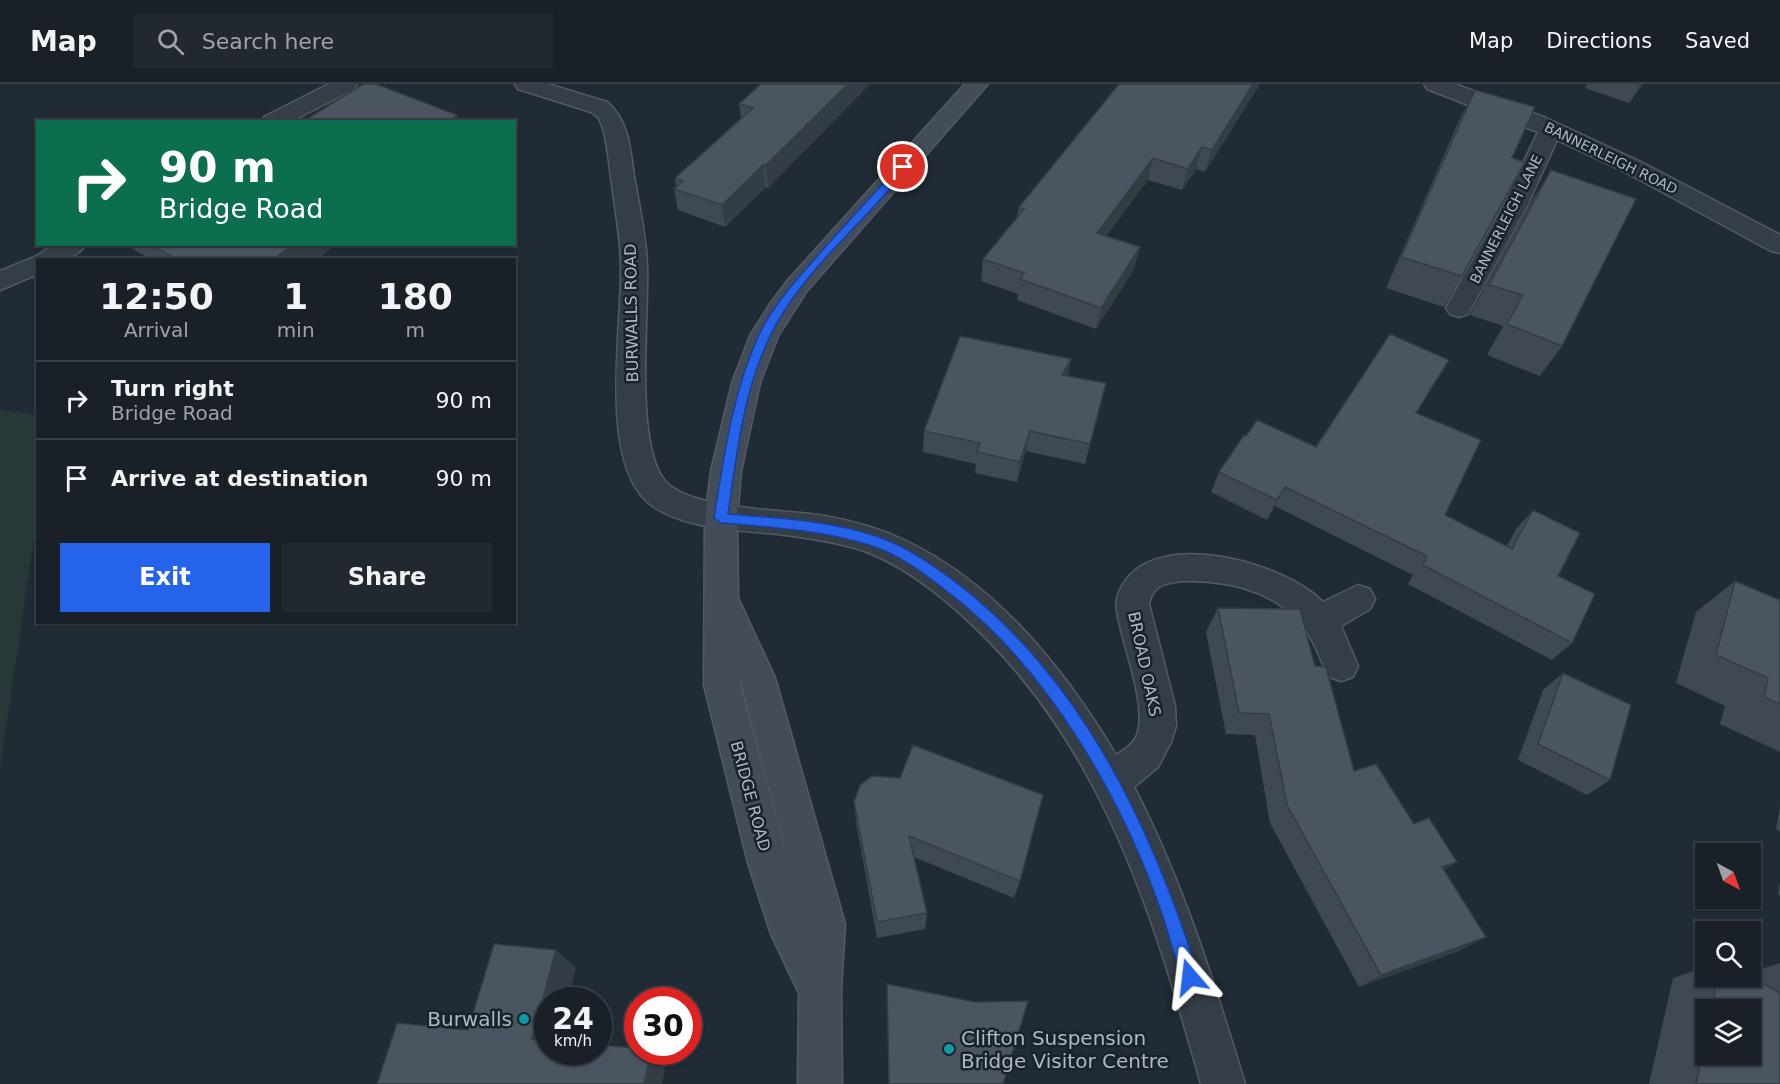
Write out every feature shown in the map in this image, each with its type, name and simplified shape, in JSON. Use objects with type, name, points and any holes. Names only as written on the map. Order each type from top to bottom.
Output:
[{"type":"main road","name":"BRIDGE ROAD","points":[[821,1077],[820,990],[791,934],[768,863],[722,685],[721,518],[726,471],[746,383],[764,336],[779,310],[797,286],[977,84]]},
{"type":"street","points":[[276,120],[346,84]]},
{"type":"street","name":"BURWALLS ROAD","points":[[526,84],[599,107],[604,110],[616,133],[634,262],[632,404],[641,465],[655,491],[688,510],[721,518],[771,521],[830,529],[874,541],[921,564],[983,612],[1030,660],[1073,719],[1112,782],[1145,851],[1170,913],[1223,1084]]},
{"type":"street","name":"BANNERLEIGH ROAD","points":[[1436,84],[1551,129],[1635,168],[1780,245]]},
{"type":"street","name":"BANNERLEIGH LANE","points":[[1459,308],[1515,206],[1551,129]]},
{"type":"street","points":[[50,258],[71,246]]},
{"type":"street","points":[[0,281],[36,265]]},
{"type":"street","name":"BROAD OAKS","points":[[1112,782],[1145,755],[1153,742],[1158,726],[1157,706],[1131,604],[1144,579],[1163,571],[1226,570],[1253,576],[1276,586],[1297,600],[1320,621],[1341,666]]},
{"type":"street","points":[[1320,621],[1358,599]]},
{"type":"green space","points":[[0,410],[36,415],[36,524],[0,770]]},
{"type":"building","points":[[363,84],[376,84],[457,115],[451,120],[305,120]]},
{"type":"building","points":[[761,84],[848,84],[722,205],[674,189],[683,181],[675,178],[753,108],[739,104]]},
{"type":"building","points":[[1119,84],[1253,84],[1212,150],[1202,147],[1188,169],[1153,158],[1097,233],[1140,247],[1101,308],[1020,279],[1024,273],[983,259],[1024,209],[1019,207]]},
{"type":"building","points":[[1475,90],[1535,107],[1512,158],[1525,162],[1462,276],[1401,257]]},
{"type":"building","points":[[1551,170],[1636,199],[1562,346],[1507,324],[1523,295],[1489,285]]},
{"type":"building","points":[[153,246],[291,246],[275,258],[174,258]]},
{"type":"building","points":[[1390,334],[1449,360],[1416,413],[1481,440],[1445,515],[1512,549],[1533,510],[1580,533],[1558,576],[1595,594],[1572,643],[1423,565],[1427,556],[1285,487],[1277,500],[1219,472],[1257,420],[1316,447]]},
{"type":"building","points":[[960,336],[1071,359],[1062,375],[1106,383],[1090,444],[1030,431],[1020,462],[977,452],[980,443],[924,431]]},
{"type":"building","points":[[1735,581],[1780,600],[1780,704],[1764,697],[1768,678],[1716,655]]},
{"type":"building","points":[[1218,608],[1300,609],[1315,666],[1326,667],[1354,771],[1376,764],[1414,824],[1429,818],[1457,862],[1442,867],[1486,937],[1381,975],[1287,805],[1269,714],[1239,713]]},
{"type":"building","points":[[1563,673],[1631,705],[1610,780],[1538,744]]},
{"type":"building","points":[[913,745],[1043,795],[1020,881],[909,836],[927,913],[877,922],[854,802],[860,785],[872,776],[900,778]]},
{"type":"building","name":"Burwalls","points":[[494,944],[556,950],[546,987],[534,987],[532,1039],[534,1039],[534,1065],[612,1065],[612,1046],[624,1047],[624,1065],[648,1065],[644,1084],[377,1084],[397,1023],[468,1030]]},
{"type":"building","points":[[1761,983],[1780,993],[1780,1084],[1696,1084],[1700,1065],[1761,1065],[1761,999],[1713,999],[1716,987],[1761,987]]},
{"type":"building","name":"Clifton Suspension Bridge Visitor Centre","points":[[887,984],[975,1002],[1028,1001],[1003,1084],[889,1084]]},
{"type":"place","name":"Burwalls","points":[[524,1019]]},
{"type":"place","name":"Clifton Suspension Bridge Visitor Centre","points":[[949,1049]]},
{"type":"route","points":[[903,167],[797,286],[779,310],[764,336],[746,383],[735,427],[726,471],[721,518],[800,524],[852,534],[874,541],[921,564],[960,593],[1007,634],[1050,684],[1112,782],[1132,822],[1170,913],[1190,977]]}]
